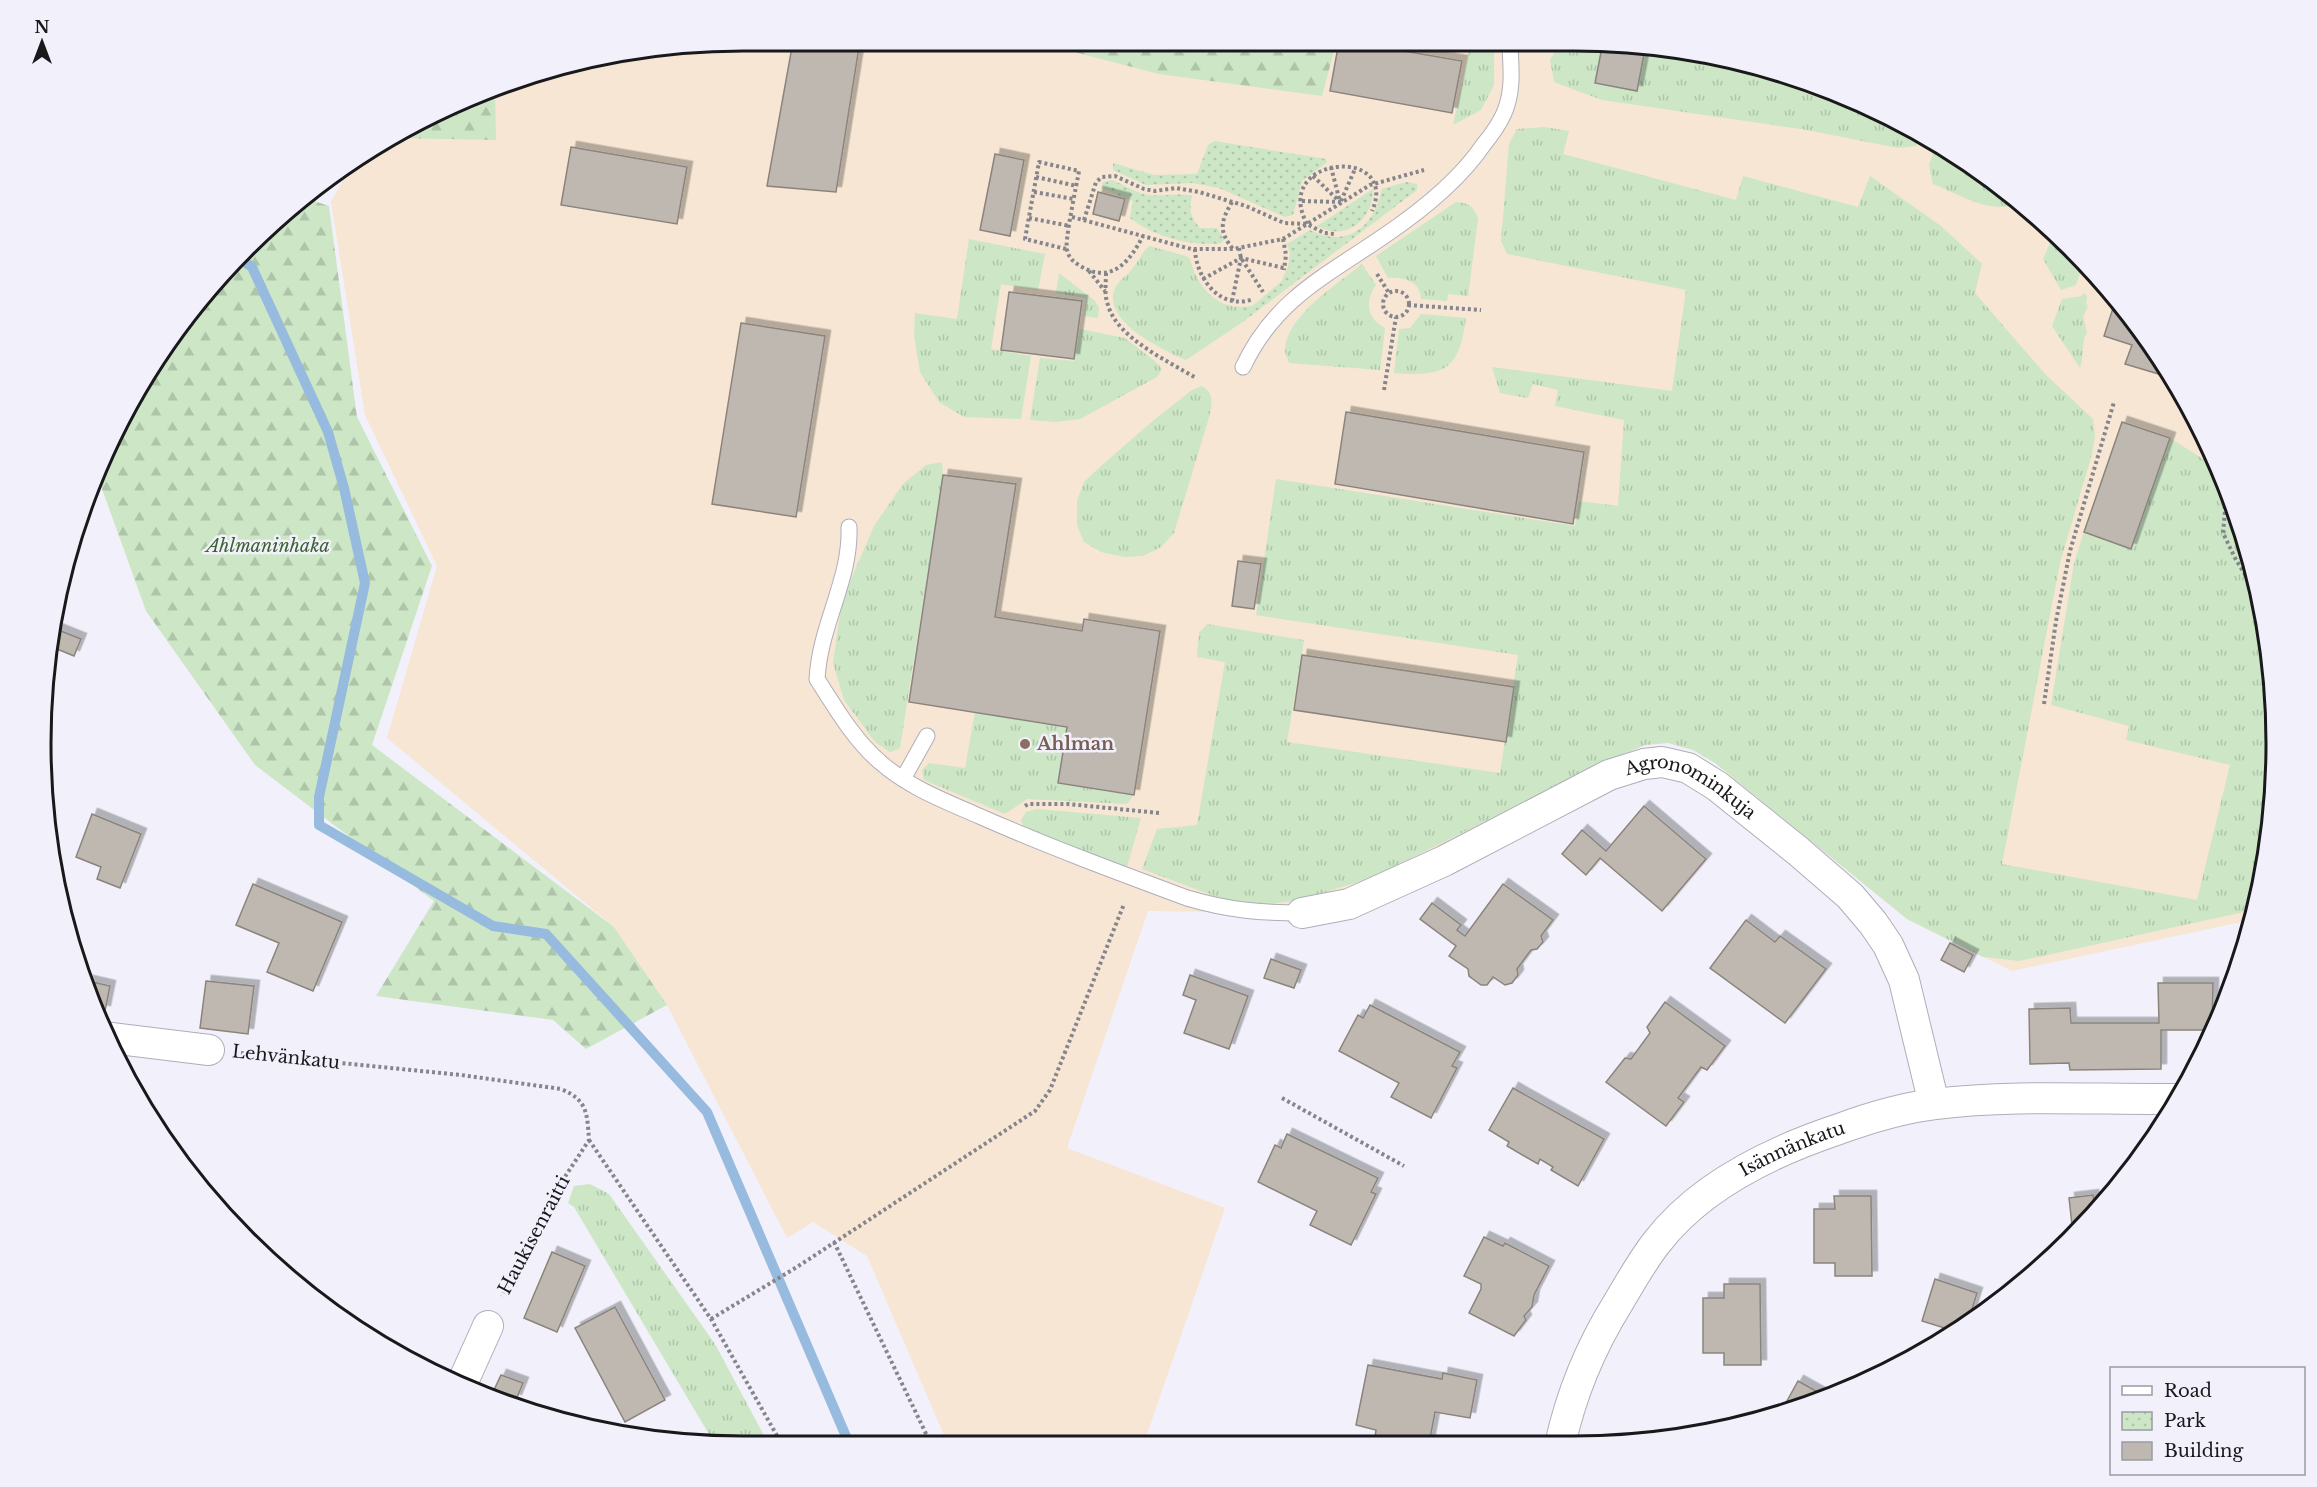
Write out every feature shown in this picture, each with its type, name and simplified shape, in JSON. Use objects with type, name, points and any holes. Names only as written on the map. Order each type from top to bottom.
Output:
[{"type":"street","name":"Agronominkuja","points":[[1302,913],[1350,904],[1444,861],[1609,775],[1644,764],[1662,762],[1688,768],[1717,786],[1798,851],[1850,896],[1873,922],[1888,945],[1904,980],[1934,1104]]},
{"type":"street","name":"Lehvänkatu","points":[[117,1039],[209,1050]]},
{"type":"street","name":"Isännänkatu","points":[[1562,1436],[1566,1412],[1584,1365],[1608,1319],[1657,1241],[1686,1212],[1718,1186],[1784,1148],[1869,1119],[1934,1104],[1992,1100],[2167,1099]]},
{"type":"street","points":[[465,1377],[488,1326]]},
{"type":"lane","points":[[1243,367],[1254,344],[1270,321],[1290,301],[1386,235],[1463,171],[1477,155],[1507,107],[1512,82],[1510,51]]},
{"type":"lane","points":[[849,527],[850,548],[822,638],[817,679],[879,762],[933,796],[1134,879],[1214,906],[1252,912],[1302,913]]},
{"type":"lane","points":[[903,779],[927,736]]},
{"type":"path","points":[[1072,217],[1195,249],[1233,249],[1283,239],[1376,183],[1477,155]]},
{"type":"path","points":[[1066,249],[1024,239],[1039,162],[1079,171],[1066,249],[1073,263],[1089,271],[1106,273],[1119,268],[1134,255],[1143,236]]},
{"type":"path","points":[[1307,224],[1302,214],[1304,188],[1312,176],[1331,167],[1342,166],[1355,169],[1371,177],[1376,183],[1376,196],[1371,213]]},
{"type":"path","points":[[1331,167],[1341,202]]},
{"type":"path","points":[[1341,202],[1355,169]]},
{"type":"path","points":[[1084,220],[1096,182],[1102,177],[1115,176],[1144,189],[1155,191],[1176,188],[1199,192],[1284,222],[1307,224],[1324,232],[1345,234]]},
{"type":"path","points":[[1312,176],[1341,202]]},
{"type":"path","points":[[1036,177],[1077,186]]},
{"type":"path","points":[[1034,192],[1075,199]]},
{"type":"path","points":[[1302,201],[1341,202]]},
{"type":"path","points":[[1232,202],[1223,218],[1222,226],[1233,249]]},
{"type":"path","points":[[1029,218],[1070,226]]},
{"type":"path","points":[[1283,239],[1286,255],[1283,274]]},
{"type":"path","points":[[1239,248],[1241,258],[1264,294]]},
{"type":"path","points":[[1195,249],[1199,272],[1214,293],[1240,303],[1251,301],[1270,289]]},
{"type":"path","points":[[1203,279],[1241,258],[1284,268]]},
{"type":"path","points":[[1232,301],[1241,258]]},
{"type":"path","points":[[1089,271],[1105,292]]},
{"type":"path","points":[[1106,273],[1105,292],[1108,308],[1119,324],[1139,343],[1196,378]]},
{"type":"path","points":[[1402,292],[1408,298],[1408,305],[1403,315],[1396,317],[1388,315],[1383,308],[1383,299],[1389,293],[1402,292]]},
{"type":"path","points":[[1408,305],[1481,310]]},
{"type":"path","points":[[1384,390],[1396,317]]},
{"type":"path","points":[[2044,704],[2056,621],[2070,551],[2114,402]]},
{"type":"path","points":[[2225,510],[2223,533],[2244,573]]},
{"type":"path","points":[[997,824],[1028,804],[1068,804],[1159,813]]},
{"type":"path","points":[[711,1319],[798,1267],[1035,1111],[1050,1090],[1134,879]]},
{"type":"path","name":"Lehvänkatu","points":[[209,1050],[460,1075],[561,1089],[574,1094],[583,1103],[589,1140]]},
{"type":"path","points":[[1281,1098],[1404,1166]]},
{"type":"path","points":[[589,1140],[711,1319],[777,1436]]},
{"type":"path","name":"Haukisenraitti","points":[[488,1326],[544,1209],[589,1140]]},
{"type":"path","points":[[834,1242],[927,1436]]},
{"type":"shaded area","name":"Ahlman","points":[[698,52],[1619,52],[1709,64],[1796,88],[1839,104],[1880,122],[1920,144],[1995,194],[2030,223],[2094,287],[2123,322],[2173,397],[2195,437],[2229,521],[2242,564],[2253,608],[2265,698],[2265,789],[2253,879],[2242,922],[2012,971],[1907,919],[1715,763],[1693,750],[1668,743],[1645,745],[1605,762],[1332,914],[1148,911],[1067,1148],[1225,1208],[1146,1436],[944,1436],[867,1256],[813,1222],[787,1238],[667,1005],[614,927],[387,738],[437,566],[365,415],[331,202],[344,179],[359,168],[437,122],[478,104],[521,88],[608,64]]},
{"type":"green space","points":[[1070,51],[1334,51],[1322,96],[1159,74]]},
{"type":"green space","points":[[1462,51],[1494,51],[1494,85],[1481,110],[1453,125],[1469,52]]},
{"type":"green space","points":[[1556,51],[1619,52],[1709,64],[1796,88],[1839,104],[1880,122],[1918,143],[1916,146],[1898,148],[1807,130],[1602,100],[1554,82],[1550,59]]},
{"type":"green space","points":[[495,98],[496,140],[407,138],[437,122]]},
{"type":"green space","points":[[1544,127],[1569,131],[1563,154],[1736,200],[1743,176],[1858,207],[1870,176],[1941,226],[1982,264],[1975,293],[2046,375],[2093,419],[2095,435],[2092,454],[2060,563],[2002,864],[2197,900],[2230,765],[2126,740],[2129,726],[2051,705],[2074,563],[2084,532],[2131,548],[2170,438],[2205,461],[2229,521],[2242,564],[2253,608],[2265,698],[2265,789],[2253,879],[2245,912],[2019,961],[1983,957],[1907,919],[1715,763],[1693,750],[1668,743],[1645,745],[1605,762],[1371,878],[1303,899],[1258,906],[1217,897],[1142,869],[1157,829],[1197,825],[1225,662],[1197,657],[1199,633],[1207,624],[1304,640],[1287,742],[1500,773],[1518,655],[1256,615],[1276,479],[1575,526],[1579,501],[1618,506],[1624,420],[1555,406],[1558,390],[1533,384],[1528,398],[1500,393],[1492,367],[1672,391],[1686,290],[1507,254],[1501,241],[1509,144],[1517,129]]},
{"type":"green space","points":[[1214,141],[1326,159],[1327,162],[1302,181],[1293,215],[1285,217],[1219,188],[1192,183],[1146,185],[1113,170],[1113,163],[1154,175],[1197,174],[1208,145]]},
{"type":"green space","points":[[1933,152],[2009,206],[1998,207],[1976,202],[1933,184],[1929,165]]},
{"type":"green space","points":[[1112,180],[1143,194],[1192,196],[1192,217],[1200,228],[1217,228],[1224,239],[1222,243],[1186,242],[1140,225],[1130,218],[1133,201],[1101,188],[1103,182]]},
{"type":"green space","points":[[1406,182],[1417,184],[1417,190],[1244,321],[1238,307],[1252,306],[1281,282],[1288,267],[1290,253],[1287,244],[1310,230],[1336,237],[1357,231],[1373,214],[1382,189]]},
{"type":"green space","points":[[1373,189],[1368,210],[1356,225],[1338,231],[1317,226]]},
{"type":"green space","name":"Ahlmaninhaka","points":[[314,201],[329,206],[357,417],[432,566],[372,745],[614,927],[667,1005],[586,1049],[553,1020],[376,996],[434,901],[255,765],[146,611],[101,486],[122,437],[168,359],[223,287],[254,254]]},
{"type":"green space","points":[[1456,202],[1470,206],[1478,219],[1468,296],[1448,294],[1447,301],[1421,299],[1415,284],[1399,278],[1388,278],[1376,256]]},
{"type":"green space","points":[[969,239],[1045,254],[1038,290],[1001,284],[991,349],[1031,356],[1021,419],[964,417],[939,402],[920,372],[914,336],[915,313],[957,319]]},
{"type":"green space","points":[[2050,242],[2080,272],[2076,285],[2061,290],[2043,259]]},
{"type":"green space","points":[[1149,246],[1190,259],[1196,276],[1206,291],[1220,302],[1238,307],[1244,321],[1186,360],[1140,335],[1120,316],[1114,306],[1113,295],[1118,283]]},
{"type":"green space","points":[[1362,264],[1376,285],[1370,297],[1369,309],[1374,319],[1385,328],[1380,370],[1289,363],[1285,350],[1294,325],[1303,313],[1327,291]]},
{"type":"green space","points":[[1059,273],[1095,301],[1099,307],[1098,318],[1084,316],[1086,298],[1056,293]]},
{"type":"green space","points":[[2084,293],[2087,296],[2088,306],[2083,317],[2087,332],[2080,368],[2052,326],[2062,299],[2082,296]]},
{"type":"green space","points":[[1421,314],[1466,318],[1459,349],[1454,359],[1437,371],[1394,373],[1399,329],[1410,328]]},
{"type":"green space","points":[[1080,329],[1125,338],[1162,369],[1157,377],[1080,419],[1056,422],[1030,420],[1040,358],[1074,361]]},
{"type":"green space","points":[[1202,386],[1209,392],[1212,402],[1210,414],[1174,533],[1161,547],[1143,556],[1124,557],[1101,552],[1084,542],[1077,525],[1077,501],[1084,482],[1154,420],[1192,390]]},
{"type":"green space","points":[[942,462],[943,475],[900,748],[890,752],[875,742],[844,700],[833,663],[842,600],[874,526],[903,484],[926,465]]},
{"type":"green space","points":[[975,712],[1067,727],[1058,783],[1134,795],[1127,804],[1027,799],[1005,814],[924,780],[922,770],[929,763],[965,768]]},
{"type":"green space","points":[[1037,809],[1141,818],[1127,867],[1024,829],[1021,820],[1026,812]]},
{"type":"green space","points":[[590,1184],[609,1194],[715,1344],[764,1436],[710,1435],[574,1207],[568,1203],[574,1186]]},
{"type":"building","points":[[791,51],[858,51],[836,192],[767,186]]},
{"type":"building","points":[[1337,51],[1404,51],[1462,61],[1452,113],[1330,91]]},
{"type":"building","points":[[1601,52],[1644,55],[1637,91],[1595,83]]},
{"type":"building","points":[[571,147],[687,167],[677,224],[561,205]]},
{"type":"building","points":[[995,154],[1024,160],[1010,236],[980,230]]},
{"type":"building","points":[[1098,192],[1125,199],[1119,221],[1093,214]]},
{"type":"building","points":[[1009,292],[1082,301],[1074,359],[1001,350]]},
{"type":"building","points":[[2113,309],[2158,374],[2125,364],[2132,345],[2104,336]]},
{"type":"building","points":[[741,323],[825,336],[796,517],[712,504]]},
{"type":"building","points":[[1346,412],[1584,452],[1573,524],[1335,484]]},
{"type":"building","points":[[2122,422],[2170,438],[2131,549],[2084,532]]},
{"type":"building","points":[[943,475],[1016,484],[995,617],[1082,631],[1084,619],[1160,631],[1134,795],[1058,783],[1067,727],[909,702]]},
{"type":"building","points":[[1238,561],[1261,564],[1254,609],[1232,606]]},
{"type":"building","points":[[60,631],[81,639],[74,656],[58,649]]},
{"type":"building","points":[[1302,655],[1514,687],[1506,742],[1294,710]]},
{"type":"building","points":[[1644,806],[1706,859],[1662,911],[1600,858],[1586,875],[1562,854],[1582,830],[1606,851]]},
{"type":"building","points":[[92,814],[141,834],[120,888],[97,879],[101,867],[76,857]]},
{"type":"building","points":[[253,884],[342,922],[313,991],[267,972],[279,943],[236,925]]},
{"type":"building","points":[[1503,884],[1553,920],[1541,936],[1543,942],[1537,949],[1531,950],[1517,969],[1518,975],[1512,983],[1505,985],[1493,977],[1487,985],[1481,985],[1469,976],[1468,969],[1449,956],[1456,946],[1420,919],[1432,903],[1461,925],[1457,930],[1465,936]]},
{"type":"building","points":[[1746,920],[1775,942],[1780,936],[1826,969],[1785,1023],[1710,968]]},
{"type":"building","points":[[1950,943],[1973,955],[1964,972],[1941,960]]},
{"type":"building","points":[[1271,959],[1301,970],[1294,988],[1264,978]]},
{"type":"building","points":[[1190,975],[1248,996],[1229,1049],[1184,1033],[1196,1000],[1183,995]]},
{"type":"building","points":[[206,981],[254,986],[248,1034],[200,1028]]},
{"type":"building","points":[[94,982],[110,986],[105,1011],[104,1009]]},
{"type":"building","points":[[2158,983],[2213,983],[2212,1010],[2204,1030],[2161,1030],[2161,1069],[2070,1070],[2069,1063],[2030,1064],[2029,1009],[2070,1008],[2071,1023],[2159,1023]]},
{"type":"building","points":[[1665,1002],[1725,1046],[1707,1070],[1701,1067],[1678,1098],[1684,1102],[1666,1126],[1606,1082],[1625,1058],[1631,1059],[1650,1033],[1647,1027]]},
{"type":"building","points":[[1370,1005],[1460,1052],[1452,1066],[1457,1068],[1431,1118],[1391,1097],[1399,1083],[1339,1051],[1358,1015],[1363,1018]]},
{"type":"building","points":[[1513,1088],[1604,1139],[1578,1186],[1551,1170],[1553,1167],[1540,1159],[1538,1164],[1507,1146],[1509,1142],[1489,1130]]},
{"type":"building","points":[[1287,1134],[1378,1178],[1371,1192],[1376,1194],[1351,1245],[1310,1225],[1317,1211],[1258,1182],[1275,1145],[1281,1148]]},
{"type":"building","points":[[2093,1195],[2094,1200],[2072,1224],[2069,1198]]},
{"type":"building","points":[[1834,1196],[1871,1196],[1872,1276],[1835,1276],[1835,1263],[1814,1263],[1814,1209],[1835,1209]]},
{"type":"building","points":[[1484,1237],[1503,1246],[1505,1243],[1549,1266],[1534,1295],[1532,1307],[1524,1316],[1526,1320],[1514,1336],[1469,1313],[1481,1289],[1481,1284],[1464,1276]]},
{"type":"building","points":[[552,1252],[585,1266],[557,1332],[524,1318]]},
{"type":"building","points":[[1935,1279],[1977,1293],[1972,1309],[1944,1328],[1922,1321]]},
{"type":"building","points":[[1724,1284],[1760,1284],[1761,1365],[1724,1365],[1724,1353],[1703,1353],[1703,1298],[1724,1298]]},
{"type":"building","points":[[615,1307],[665,1400],[625,1422],[575,1328]]},
{"type":"building","points":[[1368,1365],[1442,1379],[1443,1373],[1477,1380],[1470,1418],[1435,1412],[1430,1436],[1375,1436],[1376,1430],[1356,1425]]},
{"type":"building","points":[[501,1375],[523,1383],[517,1398],[494,1389]]},
{"type":"building","points":[[1798,1381],[1817,1391],[1796,1399],[1786,1402]]},
{"type":"waterway","points":[[246,263],[252,267],[328,432],[344,488],[365,583],[319,797],[319,825],[493,926],[546,934],[707,1112],[846,1436]]},
{"type":"place","name":"Ahlman","points":[[1025,744]]}]
